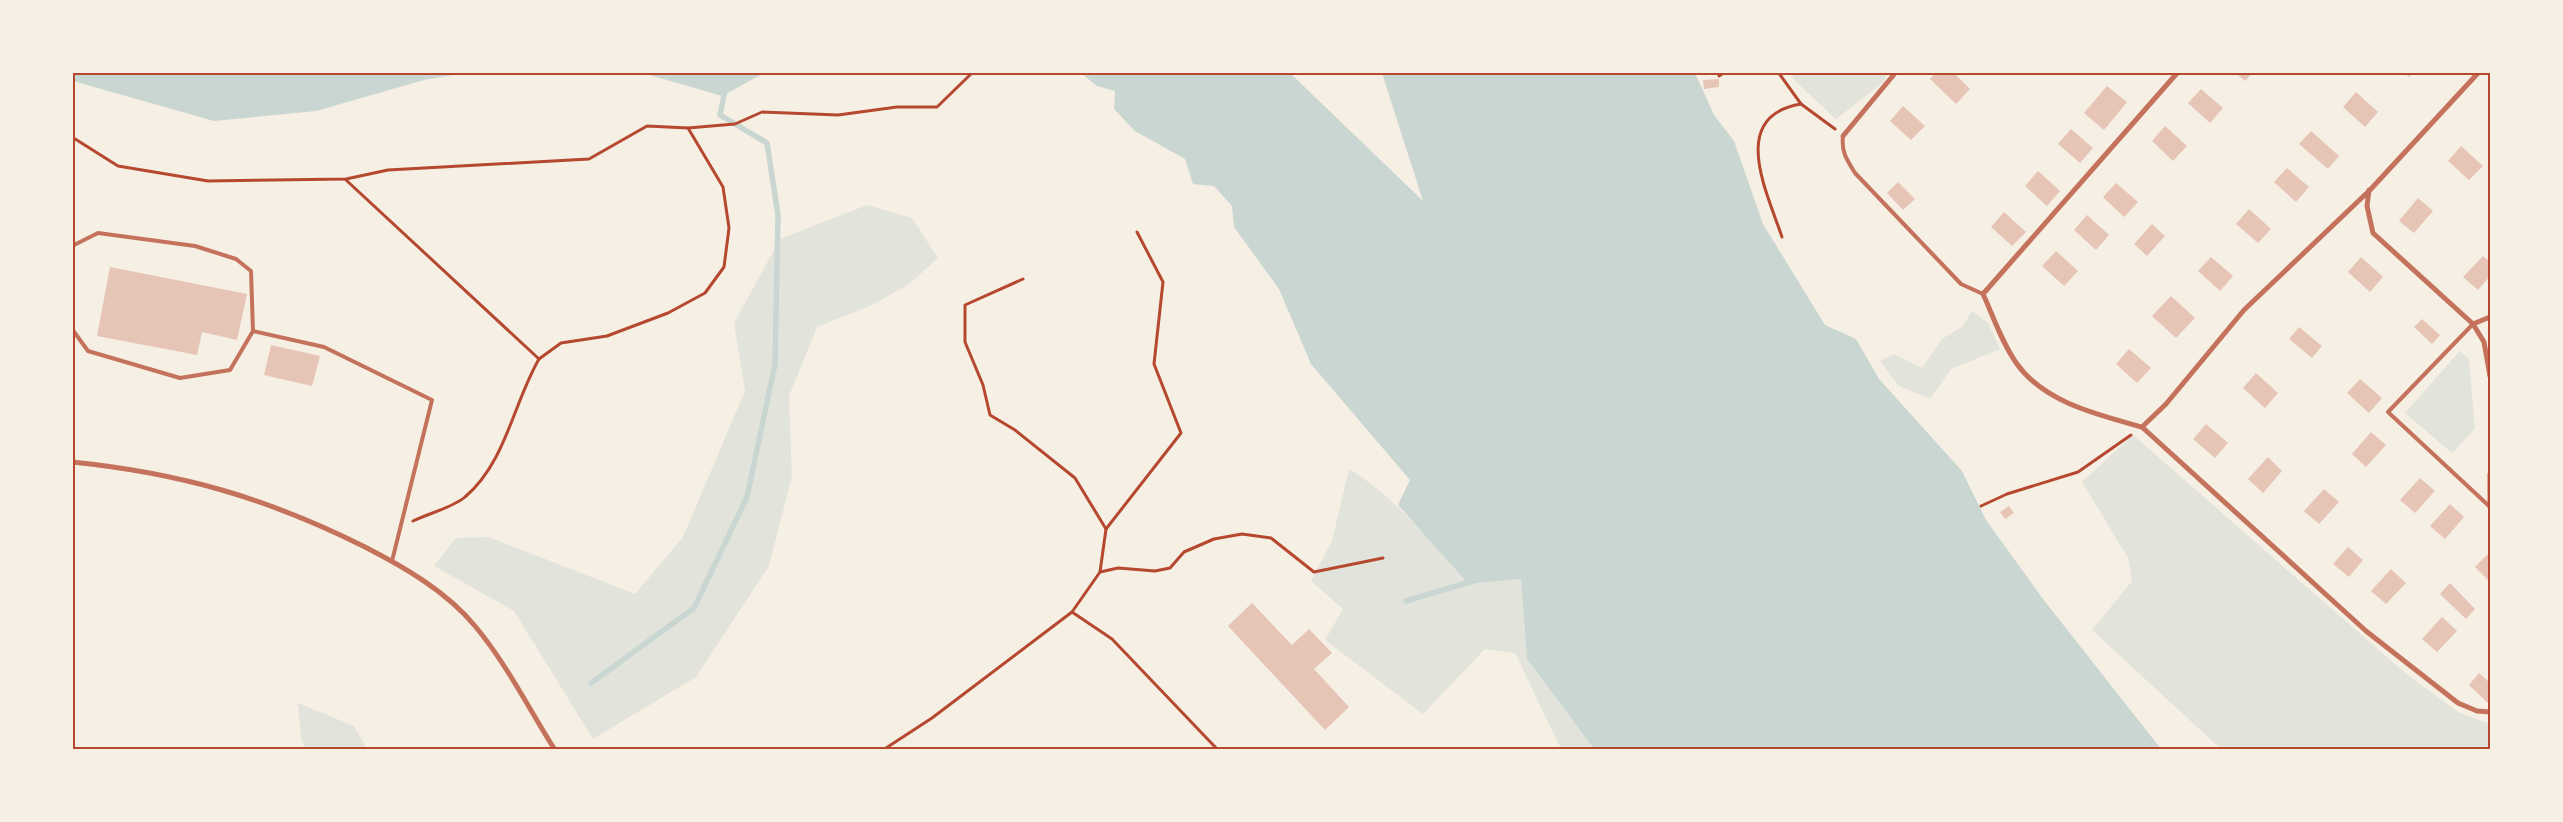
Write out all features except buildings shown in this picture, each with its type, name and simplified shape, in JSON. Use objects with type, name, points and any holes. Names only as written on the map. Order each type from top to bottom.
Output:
[{"type":"street","points":[[1844,136],[1896,72]]},
{"type":"street","points":[[2178,72],[1983,294],[2004,340],[2017,364],[2031,380],[2046,392],[2099,415],[2142,427],[2366,631],[2458,703],[2477,711],[2490,712]]},
{"type":"street","points":[[2142,427],[2166,404],[2244,310],[2370,190],[2478,72]]},
{"type":"street","points":[[2370,190],[2367,206],[2373,233],[2473,324],[2484,342],[2490,376]]},
{"type":"street","points":[[2473,324],[2490,317]]},
{"type":"street","points":[[72,462],[127,468],[186,479],[252,498],[329,529],[392,561],[441,593],[474,625],[555,750]]},
{"type":"street","points":[[2490,474],[2490,506]]},
{"type":"lane","points":[[1844,136],[1842,146],[1844,155],[1855,173],[1961,284],[1983,294]]},
{"type":"lane","points":[[72,246],[98,233],[195,246],[236,260],[251,272],[253,331],[230,370],[180,378],[88,351],[72,329]]},
{"type":"lane","points":[[2473,324],[2388,412],[2490,506]]},
{"type":"lane","points":[[253,331],[324,347],[432,400],[392,561]]},
{"type":"path","points":[[72,137],[118,166],[208,181],[346,179],[388,170],[589,159],[647,126],[688,128],[734,124],[762,112],[838,115],[897,107],[937,107],[974,72]]},
{"type":"path","points":[[1719,76],[1726,72]]},
{"type":"path","points":[[1778,72],[1801,104],[1844,136]]},
{"type":"path","points":[[1782,237],[1757,157],[1758,137],[1766,122],[1783,107],[1801,104]]},
{"type":"path","points":[[400,527],[464,498],[493,466],[528,378],[539,359],[561,343],[607,336],[668,313],[705,293],[724,266],[729,228],[723,187],[688,128]]},
{"type":"path","points":[[346,179],[539,359]]},
{"type":"path","points":[[883,750],[932,718],[1072,612],[1100,572],[1106,529],[1181,433],[1154,364],[1163,282],[1137,232]]},
{"type":"path","points":[[1023,279],[965,305],[965,342],[983,385],[990,415],[1015,430],[1075,478],[1106,529]]},
{"type":"path","points":[[1982,506],[2007,494],[2078,472],[2142,427]]},
{"type":"path","points":[[1100,572],[1118,568],[1155,571],[1170,568],[1184,552],[1214,539],[1242,534],[1271,538],[1314,572],[1383,558]]},
{"type":"path","points":[[1072,612],[1112,639],[1218,750]]},
{"type":"shaded area","points":[[764,72],[722,96],[643,73]]},
{"type":"shaded area","points":[[72,73],[464,73],[424,80],[316,111],[214,121],[73,81]]},
{"type":"shaded area","points":[[1081,73],[1290,73],[1423,201],[1382,73],[1695,73],[1714,115],[1734,141],[1763,224],[1825,325],[1856,339],[1879,379],[1962,471],[1986,520],[2043,599],[2161,749],[1594,749],[1527,659],[1521,579],[1468,584],[1398,505],[1410,480],[1311,364],[1279,289],[1234,227],[1232,206],[1214,186],[1193,184],[1185,159],[1135,131],[1114,109],[1115,91],[1097,86]]},
{"type":"shaded area","points":[[1790,73],[1888,73],[1882,83],[1836,119],[1795,81]]},
{"type":"shaded area","points":[[867,205],[912,218],[938,258],[908,285],[868,307],[817,327],[789,396],[792,476],[769,566],[696,677],[593,739],[514,611],[434,566],[456,538],[489,537],[635,594],[683,537],[745,391],[734,323],[780,239]]},
{"type":"shaded area","points":[[1972,311],[1988,323],[2000,349],[1951,369],[1930,399],[1899,386],[1880,361],[1894,354],[1922,368],[1942,339],[1963,326]]},
{"type":"shaded area","points":[[2460,351],[2469,359],[2475,429],[2452,453],[2405,413]]},
{"type":"shaded area","points":[[2133,435],[2405,673],[2458,712],[2490,724],[2490,749],[2221,749],[2092,630],[2132,581],[2128,558],[2082,482]]},
{"type":"shaded area","points":[[1349,469],[1383,493],[1398,507],[1467,584],[1521,579],[1527,659],[1594,749],[1561,749],[1515,653],[1485,649],[1423,714],[1325,640],[1343,609],[1311,581],[1332,541]]},
{"type":"shaded area","points":[[298,703],[354,726],[367,749],[306,749],[301,738]]},
{"type":"waterway","points":[[591,683],[694,608],[747,497],[775,364],[778,215],[767,143],[720,115],[725,90]]},
{"type":"waterway","points":[[1406,601],[1473,581]]}]
